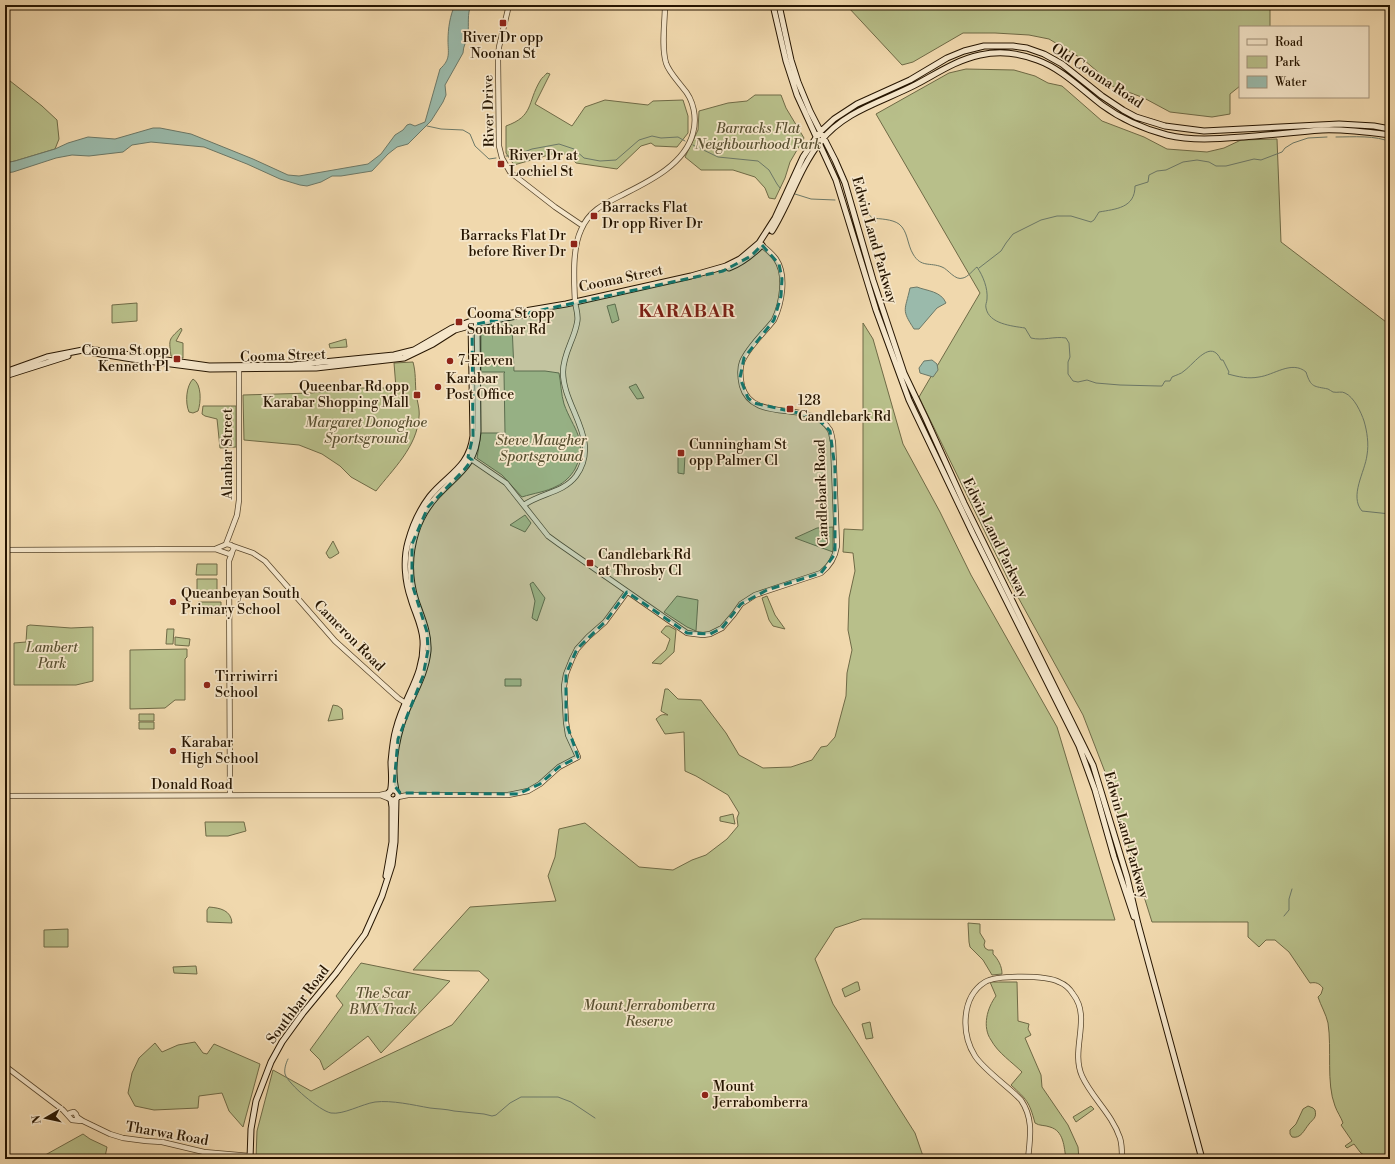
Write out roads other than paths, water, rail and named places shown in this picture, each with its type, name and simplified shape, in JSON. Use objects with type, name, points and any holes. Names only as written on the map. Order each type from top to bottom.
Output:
[{"type":"main road","points":[[773,5],[791,77],[804,112],[819,134]]},
{"type":"main road","points":[[780,5],[791,60],[798,82],[819,134]]},
{"type":"main road","name":"Old Cooma Road","points":[[760,244],[779,219],[803,157],[819,134],[834,119],[850,108],[910,80],[947,58],[974,48],[1001,45],[1027,48],[1052,58],[1123,110],[1136,117],[1165,126],[1204,131],[1339,124],[1374,126],[1390,129]]},
{"type":"main road","name":"Old Cooma Road","points":[[789,192],[819,143],[838,124],[861,109],[909,88],[956,63],[980,55],[999,53],[1025,56],[1047,64],[1108,109],[1124,118],[1152,130],[1167,134],[1187,138],[1212,139],[1328,130],[1358,131],[1390,135]]},
{"type":"main road","name":"Edwin Land Parkway","points":[[819,134],[824,137],[845,183],[872,280],[904,373],[964,503],[1093,764],[1127,877],[1146,954],[1202,1159]]},
{"type":"main road","name":"Edwin Land Parkway","points":[[819,134],[819,143],[830,165],[841,194],[876,310],[909,400],[973,534],[1080,746],[1146,954]]},
{"type":"main road","name":"Cooma Street","points":[[5,372],[47,358],[83,349],[97,349],[141,356],[214,370],[239,367],[316,368],[393,359],[415,352],[452,328],[474,322],[532,313],[556,306],[691,276],[726,266],[740,259],[760,244]]},
{"type":"main road","name":"Southbar Road","points":[[250,1157],[251,1129],[256,1101],[271,1062],[282,1042],[303,1013],[336,973],[365,934],[382,896],[392,842],[392,807],[396,748],[407,704],[423,676],[428,650],[427,632],[412,584],[410,566],[412,544],[423,516],[430,504],[462,472],[470,458],[473,436],[474,322]]},
{"type":"main road","name":"Cooma Street","points":[[5,376],[48,361],[81,352],[93,352],[158,363],[194,366]]},
{"type":"main road","points":[[121,357],[141,356],[144,360],[158,363]]},
{"type":"street","name":"River Drive","points":[[509,5],[498,54],[499,146],[501,154],[510,172],[583,226]]},
{"type":"street","points":[[524,505],[568,484],[580,469],[585,454],[584,437],[567,397],[563,372],[566,352],[574,336],[578,318],[575,302],[576,245],[583,226],[591,214],[602,205],[633,189],[669,167],[681,156],[690,141],[694,122],[692,106],[687,93],[670,72],[665,58],[665,5]]},
{"type":"street","name":"Candlebark Road","points":[[470,458],[500,478],[524,505],[548,536],[576,557],[687,632],[703,635],[710,634],[722,628],[741,604],[755,595],[821,573],[826,569],[834,557],[837,541],[833,442],[830,431],[816,417],[795,412],[765,408],[754,403],[746,395],[740,378],[740,367],[744,358],[774,320],[780,301],[782,279],[780,268],[773,255],[760,244]]},
{"type":"street","name":"Alanbar Street","points":[[230,795],[229,549],[230,537],[238,510],[239,500],[239,367]]},
{"type":"street","name":"Cameron Road","points":[[5,550],[242,549],[253,553],[265,561],[335,641],[407,704]]},
{"type":"street","name":"Donald Road","points":[[5,796],[508,795],[528,791],[540,784],[559,767],[578,757],[568,735],[566,722],[564,686],[566,674],[577,649],[605,622],[627,592]]},
{"type":"street","points":[[1028,1159],[1031,1128],[1026,1107],[1021,1100],[975,1056],[965,1026],[968,1006],[972,995],[980,985],[996,978],[1047,978],[1059,982],[1073,993],[1081,1014],[1077,1050],[1081,1074],[1091,1092],[1110,1117],[1116,1129],[1120,1139],[1122,1159]]},
{"type":"street","name":"Tharwa Road","points":[[5,1066],[70,1115],[75,1113],[76,1118],[110,1134],[146,1142],[162,1142],[204,1152],[250,1157]]},
{"type":"water","points":[[455,5],[471,5],[468,34],[463,53],[445,85],[446,95],[443,102],[431,121],[408,144],[397,147],[372,171],[332,176],[321,182],[307,186],[280,179],[204,147],[151,142],[132,145],[123,152],[89,156],[72,155],[56,158],[13,172],[5,173],[5,163],[55,149],[68,143],[88,137],[115,139],[153,128],[191,134],[288,175],[299,176],[368,164],[381,154],[395,135],[403,130],[407,125],[410,124],[415,126],[425,122],[440,69],[447,59],[449,27]]},
{"type":"water","points":[[917,287],[941,296],[946,303],[937,308],[919,329],[914,329],[905,310],[910,288]]},
{"type":"water","points":[[932,360],[937,364],[938,370],[933,377],[920,373],[919,368],[924,361]]},
{"type":"waterway","points":[[427,126],[441,129],[463,130],[470,134],[475,146],[489,159],[496,158]]},
{"type":"waterway","points":[[506,156],[513,156],[532,149],[559,144],[574,149],[584,158],[600,161],[616,160],[639,140],[652,136],[661,138],[678,137],[685,141]]},
{"type":"waterway","points":[[979,268],[1001,251],[1013,234],[1041,220],[1057,216],[1071,216],[1091,222],[1099,212],[1112,210],[1123,206],[1132,199],[1135,186],[1148,182],[1149,175],[1157,171],[1166,170],[1183,162],[1197,160],[1209,162],[1216,166],[1226,166],[1254,159],[1261,160],[1282,152],[1293,143],[1308,138],[1327,137]]},
{"type":"waterway","points":[[1336,137],[1371,137],[1390,142]]},
{"type":"waterway","points":[[693,145],[718,157],[758,161],[769,170],[780,188]]},
{"type":"waterway","points":[[795,194],[811,199],[835,200]]},
{"type":"waterway","points":[[862,206],[872,218],[889,220],[899,224],[906,234],[913,254],[919,261],[942,267],[957,278],[967,276],[977,267],[986,286],[986,308],[988,313],[996,321],[1025,328],[1031,338],[1066,338],[1069,343],[1070,357],[1068,362],[1068,374],[1073,381],[1078,382],[1087,380],[1096,383],[1120,385],[1162,386],[1165,381],[1170,381],[1172,377],[1183,372],[1203,354],[1213,351],[1221,360],[1223,360],[1229,372],[1228,374],[1255,378],[1283,369],[1295,367],[1306,372],[1311,384],[1333,392],[1345,393],[1354,401],[1359,409],[1366,429],[1368,446],[1366,462],[1357,491],[1358,505],[1362,511],[1390,514]]},
{"type":"waterway","points":[[1284,916],[1289,910],[1289,899],[1292,889]]},
{"type":"waterway","points":[[288,1059],[285,1070],[287,1078],[312,1102],[331,1113],[347,1111],[375,1102],[388,1102],[492,1116],[496,1115],[510,1103],[521,1097],[558,1097],[571,1102],[595,1118]]},
{"type":"waterway","points":[[621,1155],[635,1156],[637,1158]]},
{"type":"place","name":"River Dr opp Noonan St","points":[[503,23]]},
{"type":"place","name":"River Dr at Lochiel St","points":[[501,164]]},
{"type":"place","name":"Barracks Flat Dr opp River Dr","points":[[594,216]]},
{"type":"place","name":"Barracks Flat Dr before River Dr","points":[[574,244]]},
{"type":"place","name":"Cooma St opp Southbar Rd","points":[[459,322]]},
{"type":"place","name":"Cooma St opp Kenneth Pl","points":[[177,359]]},
{"type":"place","name":"7-Eleven","points":[[450,361]]},
{"type":"place","name":"Karabar Post Office","points":[[438,387]]},
{"type":"place","name":"Queenbar Rd opp Karabar Shopping Mall","points":[[417,395]]},
{"type":"place","name":"128 Candlebark Rd","points":[[790,409]]},
{"type":"place","name":"Cunningham St opp Palmer Cl","points":[[681,453]]},
{"type":"place","name":"Candlebark Rd at Throsby Cl","points":[[590,563]]},
{"type":"place","name":"Queanbeyan South Primary School","points":[[173,602]]},
{"type":"place","name":"Tirriwirri School","points":[[207,685]]},
{"type":"place","name":"Karabar High School","points":[[173,751]]},
{"type":"place","name":"Mount Jerrabomberra","points":[[705,1095]]},
{"type":"district","name":"KARABAR","points":[[687,311]]},
{"type":"park label","name":"Barracks Flat Neighbourhood Park","points":[[758,138]]},
{"type":"park label","name":"Margaret Donoghoe Sportsground","points":[[366,432]]},
{"type":"park label","name":"Steve Maugher Sportsground","points":[[541,450]]},
{"type":"park label","name":"Lambert Park","points":[[52,656]]},
{"type":"park label","name":"The Scar BMX Track","points":[[383,1002]]},
{"type":"park label","name":"Mount Jerrabomberra Reserve","points":[[649,1014]]}]
